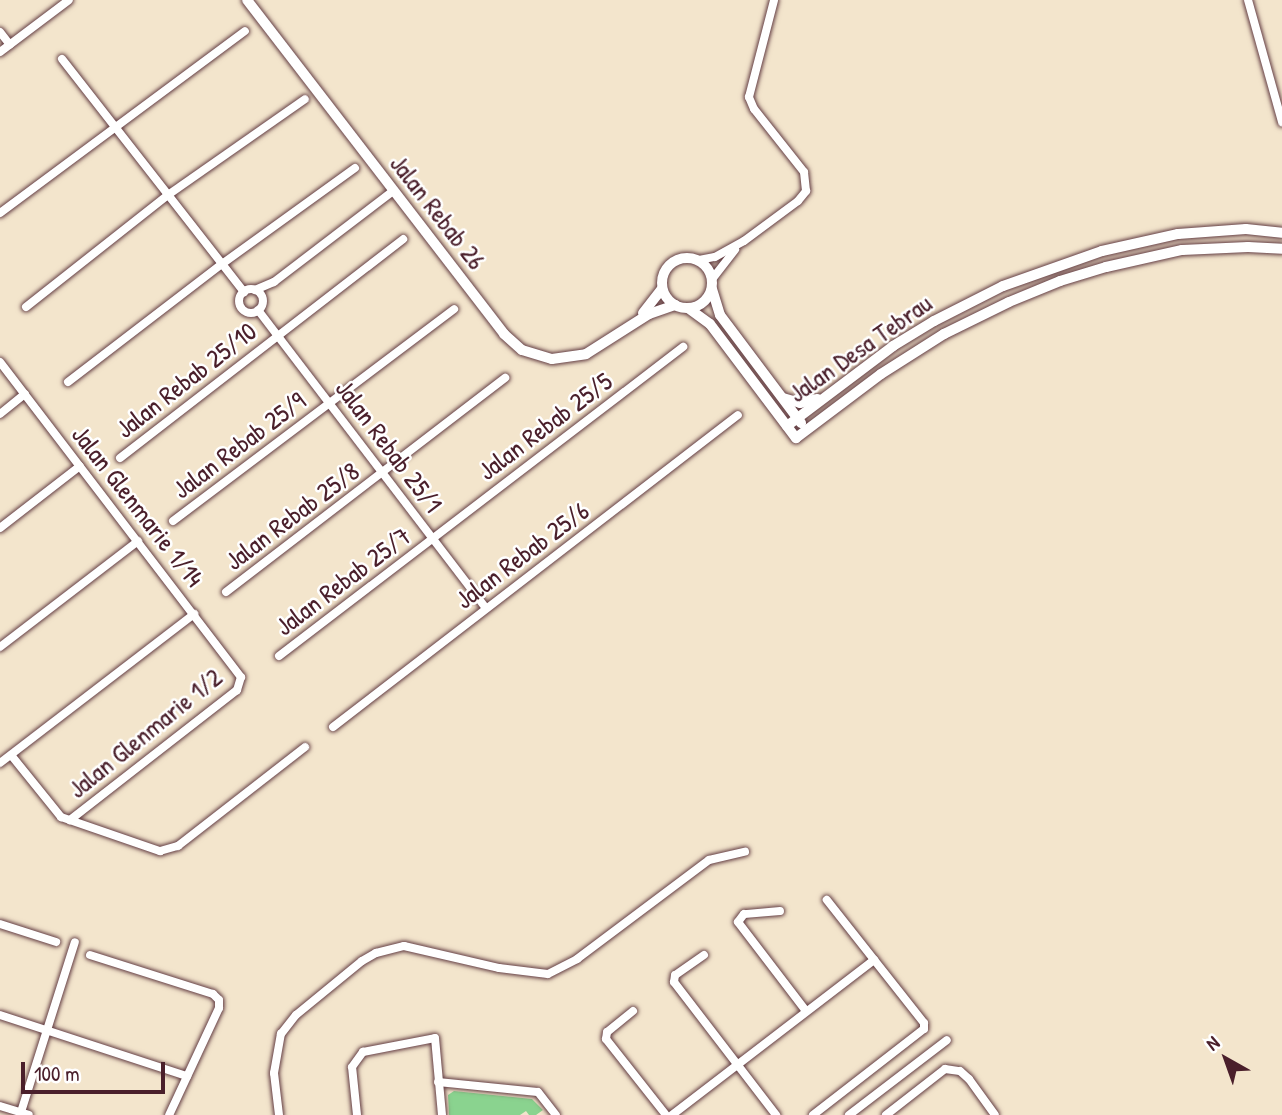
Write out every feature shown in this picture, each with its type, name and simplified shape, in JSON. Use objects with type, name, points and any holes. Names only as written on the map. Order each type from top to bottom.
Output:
[{"type":"street","points":[[0,52],[69,0]]},
{"type":"street","name":"Jalan Rebab 26","points":[[247,0],[504,334],[522,351],[542,358],[574,358],[594,350],[656,310],[675,305]]},
{"type":"street","points":[[774,0],[749,97],[754,108],[804,172],[807,186],[799,201],[744,241],[715,257],[699,260],[682,258],[672,263],[662,277],[662,289],[675,305],[688,308],[710,324],[787,426]]},
{"type":"street","points":[[1248,0],[1282,122]]},
{"type":"street","points":[[0,213],[245,30]]},
{"type":"street","points":[[0,32],[10,45]]},
{"type":"street","points":[[62,59],[244,292]]},
{"type":"street","points":[[26,307],[168,195],[305,99]]},
{"type":"street","points":[[68,382],[222,264],[355,168]]},
{"type":"street","points":[[274,282],[258,310],[251,313],[241,307],[240,299],[244,292],[274,282],[393,191]]},
{"type":"street","points":[[1264,230],[1282,225]]},
{"type":"street","name":"Jalan Desa Tebrau","points":[[1282,233],[1264,230],[1178,234],[1102,251],[1003,286],[934,321],[893,346],[787,426],[796,438],[902,359],[944,334],[1060,281],[1182,250],[1248,247],[1282,249]]},
{"type":"street","name":"Jalan Rebab 25/10","points":[[120,458],[403,239]]},
{"type":"street","points":[[688,308],[700,305],[721,263],[744,241]]},
{"type":"street","points":[[699,260],[708,267],[720,315],[806,430]]},
{"type":"street","name":"Jalan Rebab 26","points":[[634,323],[662,289]]},
{"type":"street","points":[[255,290],[263,299]]},
{"type":"street","name":"Jalan Rebab 25/9","points":[[173,521],[454,309]]},
{"type":"street","name":"Jalan Rebab 25/1","points":[[258,310],[486,608]]},
{"type":"street","name":"Jalan Rebab 25/5","points":[[432,539],[683,347]]},
{"type":"street","name":"Jalan Glenmarie 1/14","points":[[0,362],[241,677]]},
{"type":"street","name":"Jalan Rebab 25/8","points":[[226,592],[505,378]]},
{"type":"street","points":[[0,414],[25,394]]},
{"type":"street","points":[[781,396],[807,403],[827,396]]},
{"type":"street","name":"Jalan Rebab 25/6","points":[[333,727],[738,415]]},
{"type":"street","points":[[0,528],[80,466]]},
{"type":"street","name":"Jalan Rebab 25/7","points":[[279,656],[432,539]]},
{"type":"street","points":[[0,647],[138,541]]},
{"type":"street","points":[[0,763],[194,614]]},
{"type":"street","name":"Jalan Glenmarie 1/2","points":[[70,820],[237,690],[241,677]]},
{"type":"street","points":[[11,755],[55,810],[70,820],[160,851],[178,846],[305,747]]},
{"type":"street","points":[[279,1115],[274,1073],[281,1034],[296,1015],[362,961],[376,953],[404,946],[499,968],[548,974],[577,960],[709,860],[746,852]]},
{"type":"street","points":[[813,1115],[924,1029],[923,1023],[827,900]]},
{"type":"street","points":[[780,911],[744,915],[738,922],[806,1011]]},
{"type":"street","points":[[0,924],[56,942]]},
{"type":"street","points":[[0,1105],[25,1114],[75,942]]},
{"type":"street","points":[[704,954],[675,975],[674,982],[776,1115]]},
{"type":"street","points":[[90,955],[213,994],[219,1000],[219,1007],[169,1115]]},
{"type":"street","points":[[672,1115],[874,960]]},
{"type":"street","points":[[633,1011],[607,1032],[606,1039],[666,1115]]},
{"type":"street","points":[[0,1014],[187,1076]]},
{"type":"street","points":[[357,1115],[352,1067],[363,1052],[435,1038],[442,1115]]},
{"type":"street","points":[[849,1115],[947,1040]]},
{"type":"street","points":[[886,1115],[946,1069],[960,1071],[995,1115]]},
{"type":"street","points":[[438,1082],[538,1092],[556,1115]]},
{"type":"green space","points":[[454,1091],[532,1099],[543,1110],[536,1115],[529,1115],[526,1111],[520,1115],[449,1115],[448,1095]]}]
